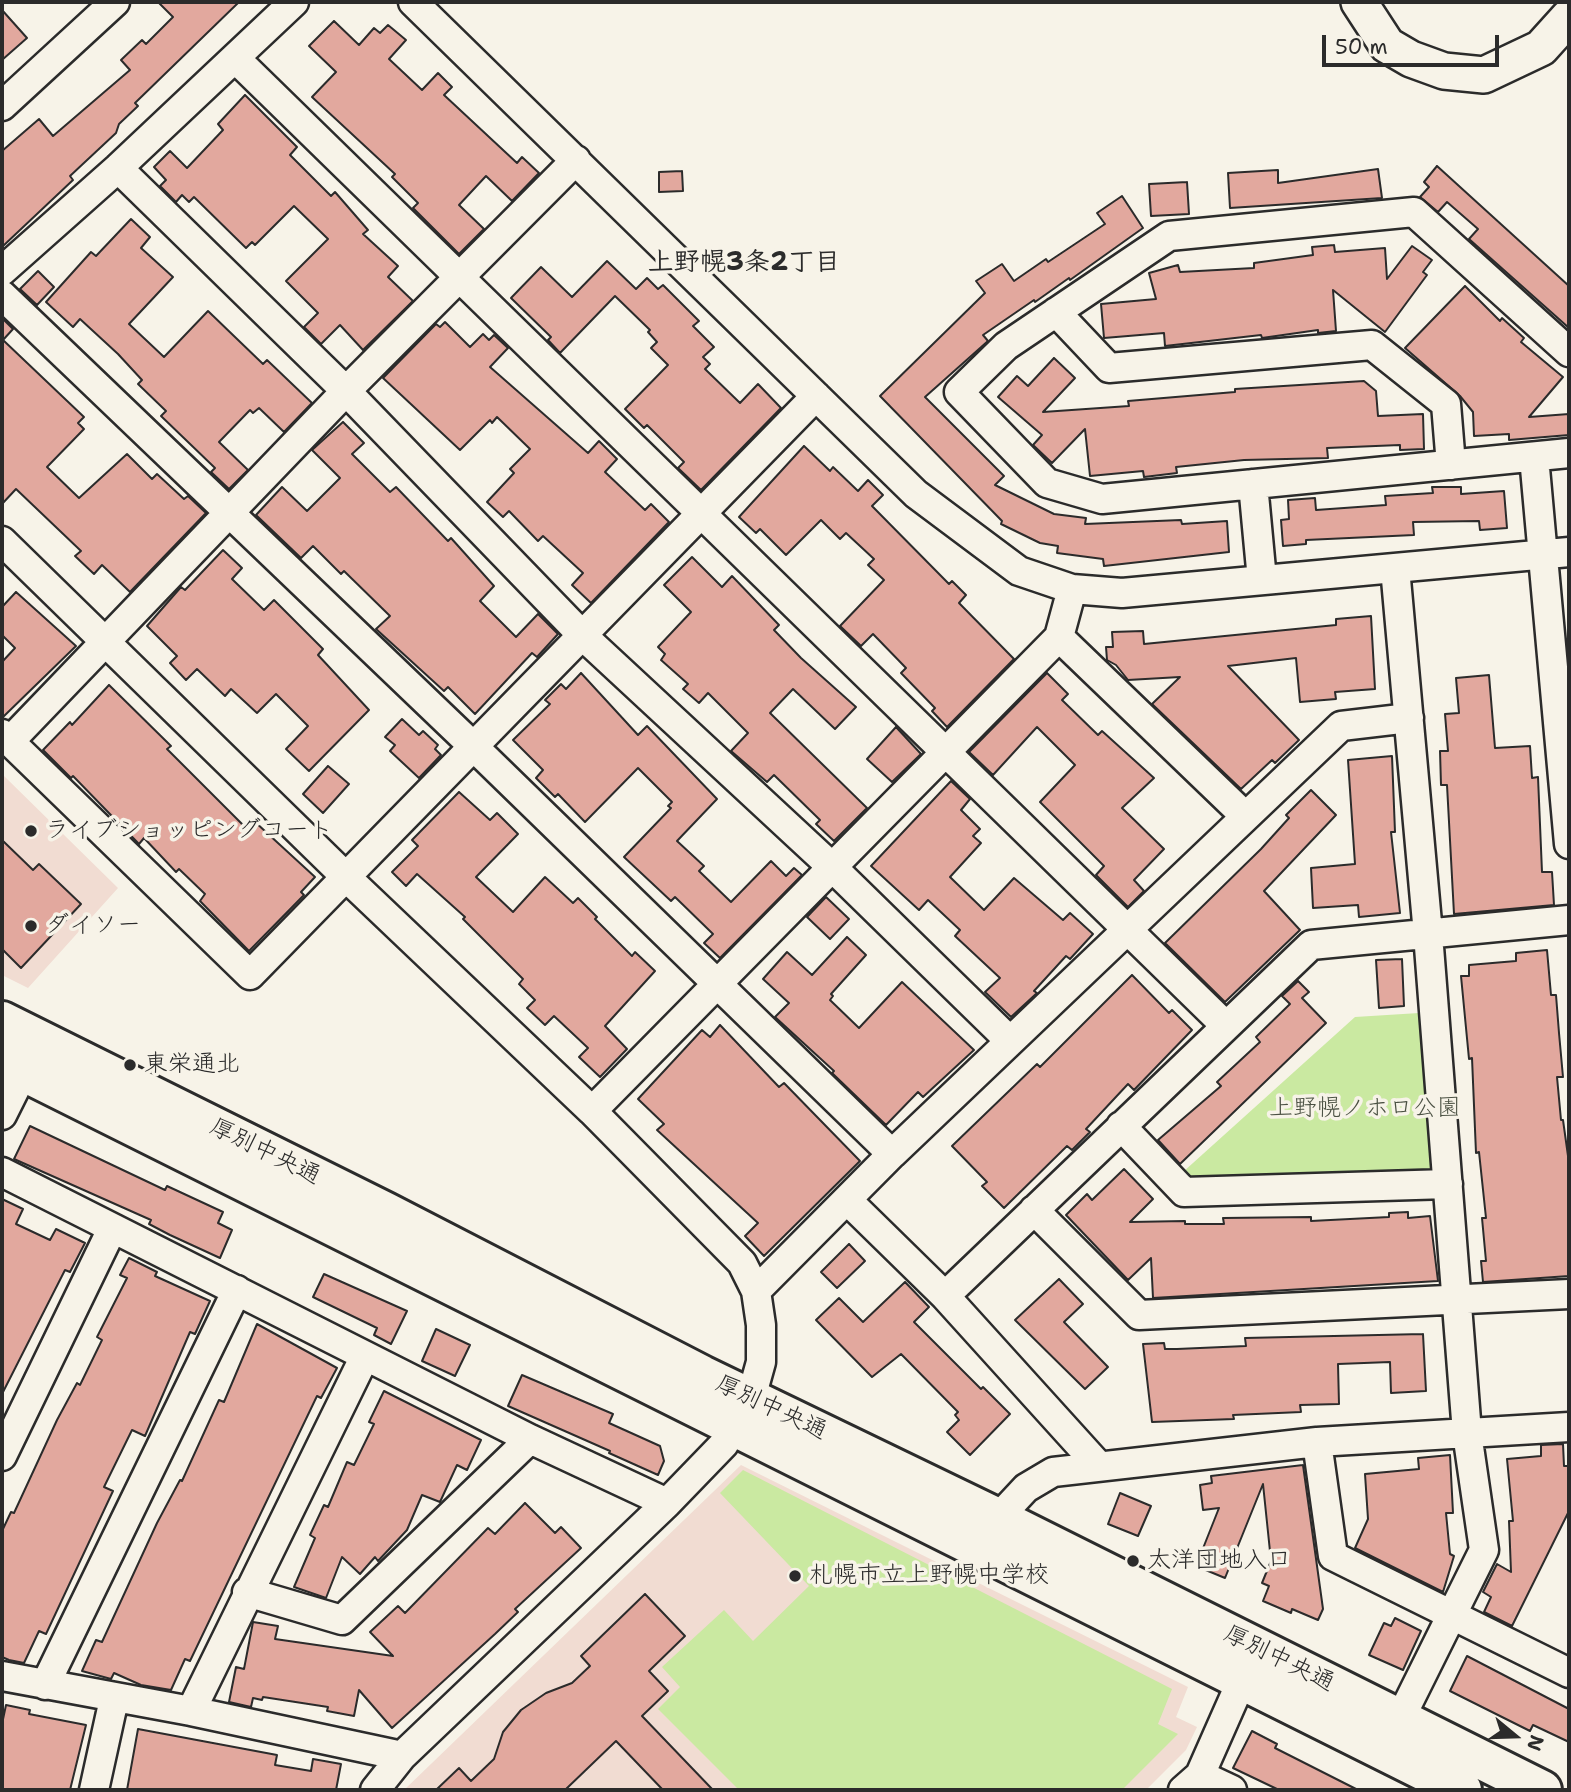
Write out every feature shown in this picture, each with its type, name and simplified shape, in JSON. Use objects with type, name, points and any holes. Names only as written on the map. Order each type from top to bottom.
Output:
[{"type":"main road","name":"厚別中央通","points":[[2,1021],[22,1057],[743,1413],[1242,1680],[1462,1790]]},
{"type":"main road","name":"厚別中央通","points":[[743,1413],[998,1518],[1542,1790]]},
{"type":"street","points":[[2,106],[115,2]]},
{"type":"street","points":[[2,271],[118,168],[294,2]]},
{"type":"street","points":[[413,2],[916,494],[969,537],[1019,571],[1072,589],[1122,593],[1556,553]]},
{"type":"street","points":[[1359,2],[1387,45],[1411,59],[1444,71],[1484,75],[1541,48],[1569,17]]},
{"type":"street","points":[[236,58],[1226,1026]]},
{"type":"street","points":[[576,160],[346,391],[105,642],[6,738],[250,975],[816,396]]},
{"type":"street","points":[[118,168],[346,391],[583,636],[832,867],[1010,1041]]},
{"type":"street","points":[[1569,352],[1414,212],[1169,236],[1006,346],[958,392],[1047,482],[1102,499],[1569,453]]},
{"type":"street","points":[[2,295],[474,747],[892,1154]]},
{"type":"street","points":[[1056,312],[1109,368],[1372,345],[1447,404],[1451,465]]},
{"type":"street","points":[[1534,457],[1556,553],[1569,844]]},
{"type":"street","points":[[1254,484],[1262,580]]},
{"type":"street","points":[[2,541],[346,877],[592,1111],[742,1263],[756,1291],[761,1325],[761,1362],[743,1413],[724,1444],[667,1503],[402,1756],[375,1790]]},
{"type":"street","points":[[1395,568],[1459,1301],[1467,1433],[1484,1550],[1400,1719]]},
{"type":"street","points":[[592,1111],[1059,636],[1072,589]]},
{"type":"street","points":[[1059,636],[1244,815]]},
{"type":"street","points":[[756,1291],[892,1154],[1340,726],[1409,718]]},
{"type":"street","points":[[945,1296],[1311,945],[1569,920]]},
{"type":"street","points":[[2,1115],[22,1057]]},
{"type":"street","points":[[1121,1126],[1184,1192],[1448,1184]]},
{"type":"street","points":[[2,1172],[112,1230],[237,1290],[530,1439],[667,1503]]},
{"type":"street","points":[[847,1200],[945,1296],[1098,1465]]},
{"type":"street","points":[[1034,1210],[1139,1315],[1569,1294]]},
{"type":"street","points":[[2,1456],[112,1230]]},
{"type":"street","points":[[45,1685],[237,1290]]},
{"type":"street","points":[[191,1711],[365,1356]]},
{"type":"street","points":[[998,1518],[1026,1488],[1054,1472],[1317,1442],[1569,1427]]},
{"type":"street","points":[[247,1592],[342,1620],[530,1439]]},
{"type":"street","points":[[1317,1442],[1333,1556],[1569,1673]]},
{"type":"street","points":[[2,1676],[114,1699],[191,1711],[402,1756]]},
{"type":"street","points":[[1232,1790],[1192,1782],[1242,1680]]},
{"type":"street","points":[[94,1790],[114,1699]]},
{"type":"shaded area","name":"ライブショッピングコート","points":[[2,774],[118,888],[28,988],[2,975]]},
{"type":"shaded area","name":"札幌市立上野幌中学校","points":[[741,1465],[1188,1687],[1176,1717],[1197,1727],[1186,1750],[1146,1790],[404,1790]]},
{"type":"green space","name":"上野幌ノホロ公園","points":[[1435,1012],[1448,1184],[1173,1181],[1355,1017]]},
{"type":"green space","name":"札幌市立上野幌中学校","points":[[743,1470],[1172,1689],[1158,1724],[1178,1734],[1122,1790],[739,1790],[658,1709],[680,1687],[662,1667],[724,1610],[753,1641],[809,1586],[720,1493]]},
{"type":"building","points":[[158,2],[239,2],[135,103],[138,106],[119,124],[116,133],[70,176],[73,180],[2,247],[2,151],[39,119],[53,136],[130,70],[121,60],[142,40],[146,44],[173,17]]},
{"type":"building","points":[[2,10],[27,38],[2,60]]},
{"type":"building","points":[[334,21],[359,45],[374,28],[380,33],[388,25],[406,40],[389,59],[422,90],[438,73],[452,87],[444,95],[517,163],[522,157],[539,173],[512,201],[486,176],[459,205],[484,229],[459,254],[413,208],[418,203],[392,177],[395,174],[312,97],[336,72],[309,46]]},
{"type":"building","points":[[245,95],[297,147],[290,155],[331,196],[335,192],[368,230],[363,234],[398,266],[388,277],[413,301],[363,350],[340,325],[321,344],[304,327],[318,313],[286,281],[328,239],[294,206],[255,245],[252,242],[246,248],[194,197],[189,202],[182,195],[176,202],[160,186],[166,180],[154,167],[170,151],[187,168],[223,130],[218,124]]},
{"type":"building","points":[[1437,166],[1569,286],[1569,328],[1469,239],[1478,229],[1447,202],[1438,212],[1420,197],[1429,187],[1424,182]]},
{"type":"building","points":[[1378,169],[1382,198],[1230,208],[1228,173],[1278,170],[1278,183]]},
{"type":"building","points":[[682,171],[683,191],[659,192],[659,172]]},
{"type":"building","points":[[1187,182],[1189,214],[1151,216],[1149,184]]},
{"type":"building","points":[[1122,196],[1143,228],[1070,280],[1069,278],[1035,302],[1034,300],[983,335],[988,341],[925,397],[1004,476],[995,485],[1054,514],[1086,518],[1085,524],[1227,521],[1229,552],[1104,566],[1103,559],[1057,553],[1058,546],[1040,543],[1001,524],[1002,521],[880,396],[985,293],[976,281],[1002,264],[1014,281],[1046,259],[1048,262],[1105,224],[1097,213]]},
{"type":"building","points":[[131,219],[150,237],[141,248],[173,277],[129,324],[164,357],[208,311],[263,364],[267,360],[312,403],[284,432],[259,408],[253,413],[250,410],[219,442],[248,470],[229,489],[211,472],[215,468],[161,416],[166,411],[138,384],[142,380],[118,354],[80,319],[73,327],[46,302],[91,252],[96,256]]},
{"type":"building","points":[[1334,245],[1335,252],[1385,248],[1387,279],[1412,246],[1432,260],[1423,272],[1427,275],[1385,332],[1333,290],[1336,331],[1318,333],[1318,330],[1262,338],[1261,335],[1165,346],[1164,333],[1104,338],[1101,304],[1156,299],[1149,273],[1178,265],[1180,272],[1254,268],[1254,263],[1313,255],[1312,247]]},
{"type":"building","points":[[607,261],[636,289],[647,278],[658,289],[663,285],[699,321],[693,326],[714,347],[703,357],[710,364],[705,369],[740,403],[758,384],[781,408],[701,490],[678,468],[684,462],[647,425],[644,428],[625,409],[668,365],[651,348],[657,342],[648,332],[650,330],[615,296],[560,353],[548,340],[551,337],[511,298],[541,267],[572,297]]},
{"type":"building","points":[[38,271],[54,287],[37,305],[20,289]]},
{"type":"building","points":[[1465,286],[1500,321],[1502,318],[1524,338],[1521,342],[1563,377],[1529,417],[1569,414],[1569,435],[1509,440],[1509,434],[1474,436],[1473,412],[1460,396],[1405,348]]},
{"type":"building","points":[[2,318],[13,329],[3,340],[84,417],[78,423],[84,429],[47,467],[79,498],[127,454],[152,479],[157,474],[184,499],[188,496],[206,513],[130,592],[102,565],[94,574],[75,556],[81,551],[16,489],[2,504]]},
{"type":"building","points":[[445,322],[470,347],[483,334],[489,340],[494,335],[508,348],[490,367],[588,453],[599,441],[617,459],[605,472],[645,510],[651,504],[669,522],[591,603],[572,585],[583,573],[543,536],[538,541],[509,511],[503,517],[487,502],[514,473],[510,469],[530,449],[497,417],[492,423],[490,420],[460,450],[383,378],[436,324],[440,327]]},
{"type":"building","points":[[1054,358],[1075,378],[1043,412],[1129,406],[1128,401],[1235,392],[1235,389],[1364,381],[1376,391],[1378,416],[1423,414],[1424,449],[1400,450],[1400,445],[1327,448],[1328,458],[1244,460],[1176,467],[1177,473],[1144,477],[1143,471],[1090,476],[1085,429],[1052,463],[1033,445],[1042,435],[998,397],[1017,376],[1028,386]]},
{"type":"building","points":[[343,422],[364,443],[352,454],[390,492],[396,487],[448,541],[451,538],[494,586],[480,601],[516,637],[538,614],[558,634],[537,657],[532,653],[475,714],[448,687],[444,691],[376,629],[390,616],[344,571],[341,574],[313,546],[301,558],[256,515],[282,487],[307,511],[340,478],[312,450]]},
{"type":"building","points":[[804,446],[830,471],[833,467],[858,491],[868,480],[883,495],[872,506],[949,584],[952,581],[966,595],[959,603],[1014,659],[947,727],[932,711],[935,708],[901,673],[906,668],[873,634],[861,646],[840,626],[884,580],[868,565],[874,559],[846,533],[840,539],[821,520],[786,555],[760,529],[756,533],[739,517]]},
{"type":"building","points":[[1432,487],[1461,487],[1461,494],[1504,491],[1507,528],[1480,530],[1479,521],[1413,522],[1414,535],[1306,540],[1306,544],[1283,546],[1281,520],[1289,519],[1288,500],[1315,498],[1316,510],[1386,505],[1385,496],[1433,493]]},
{"type":"building","points":[[223,550],[242,568],[232,579],[264,610],[274,600],[323,649],[318,655],[369,710],[309,771],[286,749],[308,726],[276,694],[257,713],[231,689],[225,696],[197,669],[186,680],[170,663],[177,656],[147,626],[181,587],[185,590]]},
{"type":"building","points":[[692,557],[722,587],[732,576],[779,625],[774,630],[856,707],[835,729],[793,689],[770,713],[867,808],[834,841],[816,824],[820,820],[774,775],[767,782],[731,751],[748,733],[708,693],[699,703],[683,689],[688,684],[661,660],[665,654],[658,647],[691,612],[664,585]]},
{"type":"building","points":[[16,592],[76,646],[2,718],[2,662],[15,648],[2,635],[2,607]]},
{"type":"building","points":[[1371,616],[1375,689],[1335,692],[1336,699],[1300,702],[1296,658],[1228,666],[1299,740],[1275,763],[1272,760],[1241,789],[1152,704],[1180,677],[1128,680],[1116,665],[1107,660],[1106,647],[1113,647],[1112,632],[1143,631],[1144,644],[1336,625],[1336,619]]},
{"type":"building","points":[[581,673],[638,735],[647,726],[717,799],[677,841],[704,866],[699,871],[731,902],[771,861],[786,876],[794,868],[802,875],[720,958],[704,943],[713,934],[675,897],[671,901],[624,857],[671,808],[668,806],[672,802],[638,768],[585,822],[558,794],[555,797],[536,778],[543,770],[513,740],[550,704],[545,700],[561,684],[566,689]]},
{"type":"building","points":[[1047,673],[1068,694],[1062,700],[1098,735],[1102,731],[1154,778],[1122,808],[1164,849],[1134,880],[1144,891],[1128,907],[1096,875],[1104,866],[1040,802],[1075,765],[1037,727],[993,775],[969,752]]},
{"type":"building","points":[[1489,675],[1495,748],[1530,746],[1532,778],[1538,777],[1542,872],[1552,872],[1554,905],[1454,914],[1447,785],[1441,785],[1440,751],[1448,751],[1445,714],[1459,713],[1456,678]]},
{"type":"building","points":[[109,685],[171,746],[167,749],[247,829],[254,821],[315,877],[301,892],[304,895],[249,951],[200,901],[205,894],[179,869],[176,872],[144,838],[139,844],[73,776],[71,778],[43,750],[70,722],[72,725]]},
{"type":"building","points":[[402,719],[419,735],[423,731],[438,745],[435,749],[441,755],[419,778],[390,751],[395,745],[385,737]]},
{"type":"building","points":[[896,727],[921,754],[892,782],[867,759]]},
{"type":"building","points":[[1392,756],[1395,832],[1391,832],[1400,913],[1359,917],[1358,905],[1313,908],[1311,868],[1355,864],[1348,760]]},
{"type":"building","points":[[328,766],[349,784],[323,813],[303,794]]},
{"type":"building","points":[[951,781],[970,799],[961,810],[980,829],[973,836],[981,843],[950,877],[984,910],[1014,878],[1063,920],[1070,913],[1093,934],[1070,959],[1066,956],[1034,991],[1037,993],[1011,1017],[985,992],[1000,978],[955,936],[960,930],[928,900],[919,910],[871,866]]},
{"type":"building","points":[[1311,790],[1336,815],[1264,891],[1300,930],[1225,1002],[1165,943],[1261,849],[1289,818],[1286,815]]},
{"type":"building","points":[[459,792],[490,820],[497,813],[518,834],[476,877],[513,912],[545,877],[573,903],[578,898],[632,956],[635,952],[655,971],[605,1026],[627,1049],[600,1077],[579,1057],[588,1048],[554,1016],[545,1025],[527,1008],[535,1000],[519,984],[523,979],[463,919],[465,917],[417,874],[406,886],[392,872],[418,846],[412,840]]},
{"type":"building","name":"ダイソー","points":[[2,840],[33,870],[39,864],[81,904],[21,968],[2,949]]},
{"type":"building","points":[[826,897],[849,919],[830,939],[807,917]]},
{"type":"building","points":[[847,937],[866,955],[831,994],[833,996],[830,1000],[859,1028],[902,982],[974,1050],[923,1097],[918,1092],[886,1125],[832,1073],[834,1071],[775,1017],[789,1003],[763,979],[787,952],[812,975]]},
{"type":"building","points":[[1547,950],[1551,995],[1556,995],[1563,1077],[1557,1077],[1569,1163],[1569,1276],[1483,1282],[1481,1261],[1486,1261],[1482,1218],[1486,1218],[1479,1152],[1476,1153],[1472,1058],[1469,1059],[1461,976],[1469,976],[1469,965],[1516,961],[1516,953]]},
{"type":"building","points":[[1402,959],[1404,1006],[1379,1008],[1376,960]]},
{"type":"building","points":[[1132,975],[1169,1013],[1172,1010],[1192,1030],[1134,1090],[1128,1084],[1086,1129],[1090,1132],[1072,1150],[1067,1146],[1004,1208],[982,1186],[987,1182],[952,1146],[1037,1064],[1040,1067]]},
{"type":"building","points":[[1298,981],[1309,992],[1302,998],[1326,1023],[1180,1164],[1158,1140],[1221,1086],[1217,1082],[1260,1042],[1256,1037],[1290,1004],[1282,996]]},
{"type":"building","points":[[720,1025],[779,1087],[784,1083],[860,1161],[764,1256],[745,1236],[758,1223],[657,1130],[664,1124],[638,1099],[702,1030],[710,1037]]},
{"type":"building","points":[[30,1126],[165,1190],[167,1186],[223,1212],[218,1223],[232,1230],[220,1258],[149,1224],[151,1220],[14,1159]]},
{"type":"building","points":[[1124,1169],[1153,1199],[1130,1222],[1185,1221],[1185,1224],[1224,1224],[1223,1218],[1311,1217],[1311,1221],[1389,1217],[1389,1213],[1408,1212],[1408,1218],[1430,1216],[1438,1281],[1153,1298],[1151,1258],[1128,1280],[1066,1215],[1087,1194],[1092,1200]]},
{"type":"building","points":[[2,1199],[23,1209],[16,1224],[50,1240],[56,1229],[85,1243],[70,1272],[65,1270],[2,1394]]},
{"type":"building","points":[[849,1244],[865,1261],[837,1288],[821,1272]]},
{"type":"building","points":[[129,1258],[157,1272],[155,1276],[210,1301],[195,1334],[190,1332],[145,1436],[132,1430],[104,1487],[113,1491],[46,1634],[39,1631],[24,1663],[9,1660],[2,1657],[2,1531],[11,1512],[14,1513],[57,1420],[77,1383],[80,1385],[102,1340],[97,1337],[127,1278],[120,1275]]},
{"type":"building","points":[[324,1274],[407,1311],[391,1344],[374,1335],[377,1328],[313,1297]]},
{"type":"building","points":[[1059,1279],[1083,1304],[1064,1322],[1108,1367],[1085,1389],[1015,1320]]},
{"type":"building","points":[[905,1282],[929,1307],[914,1322],[1010,1414],[970,1455],[947,1432],[959,1420],[955,1415],[958,1412],[901,1354],[872,1377],[816,1320],[839,1298],[863,1322]]},
{"type":"building","points":[[257,1324],[337,1368],[321,1398],[317,1396],[190,1661],[185,1659],[171,1690],[141,1685],[114,1673],[111,1679],[82,1671],[96,1640],[102,1642],[157,1523],[180,1480],[182,1481],[219,1400],[224,1402]]},
{"type":"building","points":[[436,1329],[470,1345],[455,1376],[422,1361]]},
{"type":"building","points":[[1423,1334],[1426,1391],[1391,1393],[1390,1362],[1338,1364],[1339,1404],[1300,1405],[1301,1412],[1233,1415],[1234,1419],[1152,1422],[1143,1344],[1164,1343],[1165,1349],[1177,1349],[1246,1346],[1245,1338]]},
{"type":"building","points":[[522,1375],[613,1414],[609,1423],[660,1446],[664,1461],[658,1475],[508,1406]]},
{"type":"building","points":[[384,1391],[481,1440],[467,1470],[457,1465],[440,1502],[422,1495],[407,1530],[378,1561],[375,1557],[360,1574],[342,1557],[326,1598],[294,1587],[315,1538],[310,1535],[324,1505],[328,1507],[347,1462],[354,1465],[374,1424],[369,1422]]},
{"type":"building","points":[[1563,1444],[1564,1466],[1569,1466],[1569,1511],[1512,1626],[1484,1612],[1491,1597],[1483,1592],[1497,1564],[1511,1572],[1509,1521],[1513,1521],[1507,1459],[1541,1456],[1541,1445]]},
{"type":"building","points":[[1450,1455],[1453,1513],[1446,1513],[1450,1554],[1454,1556],[1443,1592],[1355,1548],[1368,1519],[1365,1474],[1419,1469],[1418,1458]]},
{"type":"building","points":[[1303,1465],[1323,1609],[1318,1620],[1292,1609],[1291,1613],[1263,1601],[1269,1586],[1262,1583],[1271,1561],[1263,1484],[1225,1578],[1196,1566],[1219,1508],[1203,1510],[1200,1485],[1212,1483],[1211,1476]]},
{"type":"building","points":[[1120,1493],[1151,1506],[1138,1536],[1108,1524]]},
{"type":"building","points":[[525,1503],[555,1533],[561,1527],[581,1548],[515,1609],[518,1612],[495,1634],[392,1728],[359,1690],[354,1716],[327,1711],[328,1707],[263,1697],[262,1700],[253,1698],[251,1707],[229,1702],[236,1667],[244,1669],[253,1622],[278,1626],[275,1639],[393,1656],[370,1632],[398,1606],[405,1613],[488,1528],[495,1534]]},
{"type":"building","points":[[645,1594],[685,1636],[649,1671],[668,1691],[642,1716],[713,1790],[663,1790],[616,1741],[565,1790],[436,1790],[459,1768],[471,1781],[494,1759],[503,1732],[521,1710],[546,1693],[572,1683],[590,1666],[581,1656]]},
{"type":"building","points":[[1395,1618],[1421,1631],[1403,1670],[1369,1655],[1384,1623],[1391,1626]]},
{"type":"building","points":[[1467,1656],[1569,1709],[1569,1742],[1533,1725],[1530,1731],[1450,1691]]},
{"type":"building","points":[[6,1705],[30,1710],[29,1714],[86,1725],[70,1790],[2,1790],[2,1724]]},
{"type":"building","points":[[138,1729],[277,1755],[275,1765],[311,1771],[313,1759],[341,1764],[336,1790],[127,1790]]},
{"type":"building","points":[[1252,1731],[1277,1744],[1275,1748],[1358,1790],[1279,1790],[1233,1768]]},
{"type":"place","name":"ライブショッピングコート","points":[[31,831]]},
{"type":"place","name":"ダイソー","points":[[31,926]]},
{"type":"place","name":"東栄通北","points":[[130,1065]]},
{"type":"place","name":"太洋団地入口","points":[[1133,1561]]},
{"type":"place","name":"札幌市立上野幌中学校","points":[[795,1576]]},
{"type":"district","name":"上野幌3条2丁目","points":[[744,263]]}]
